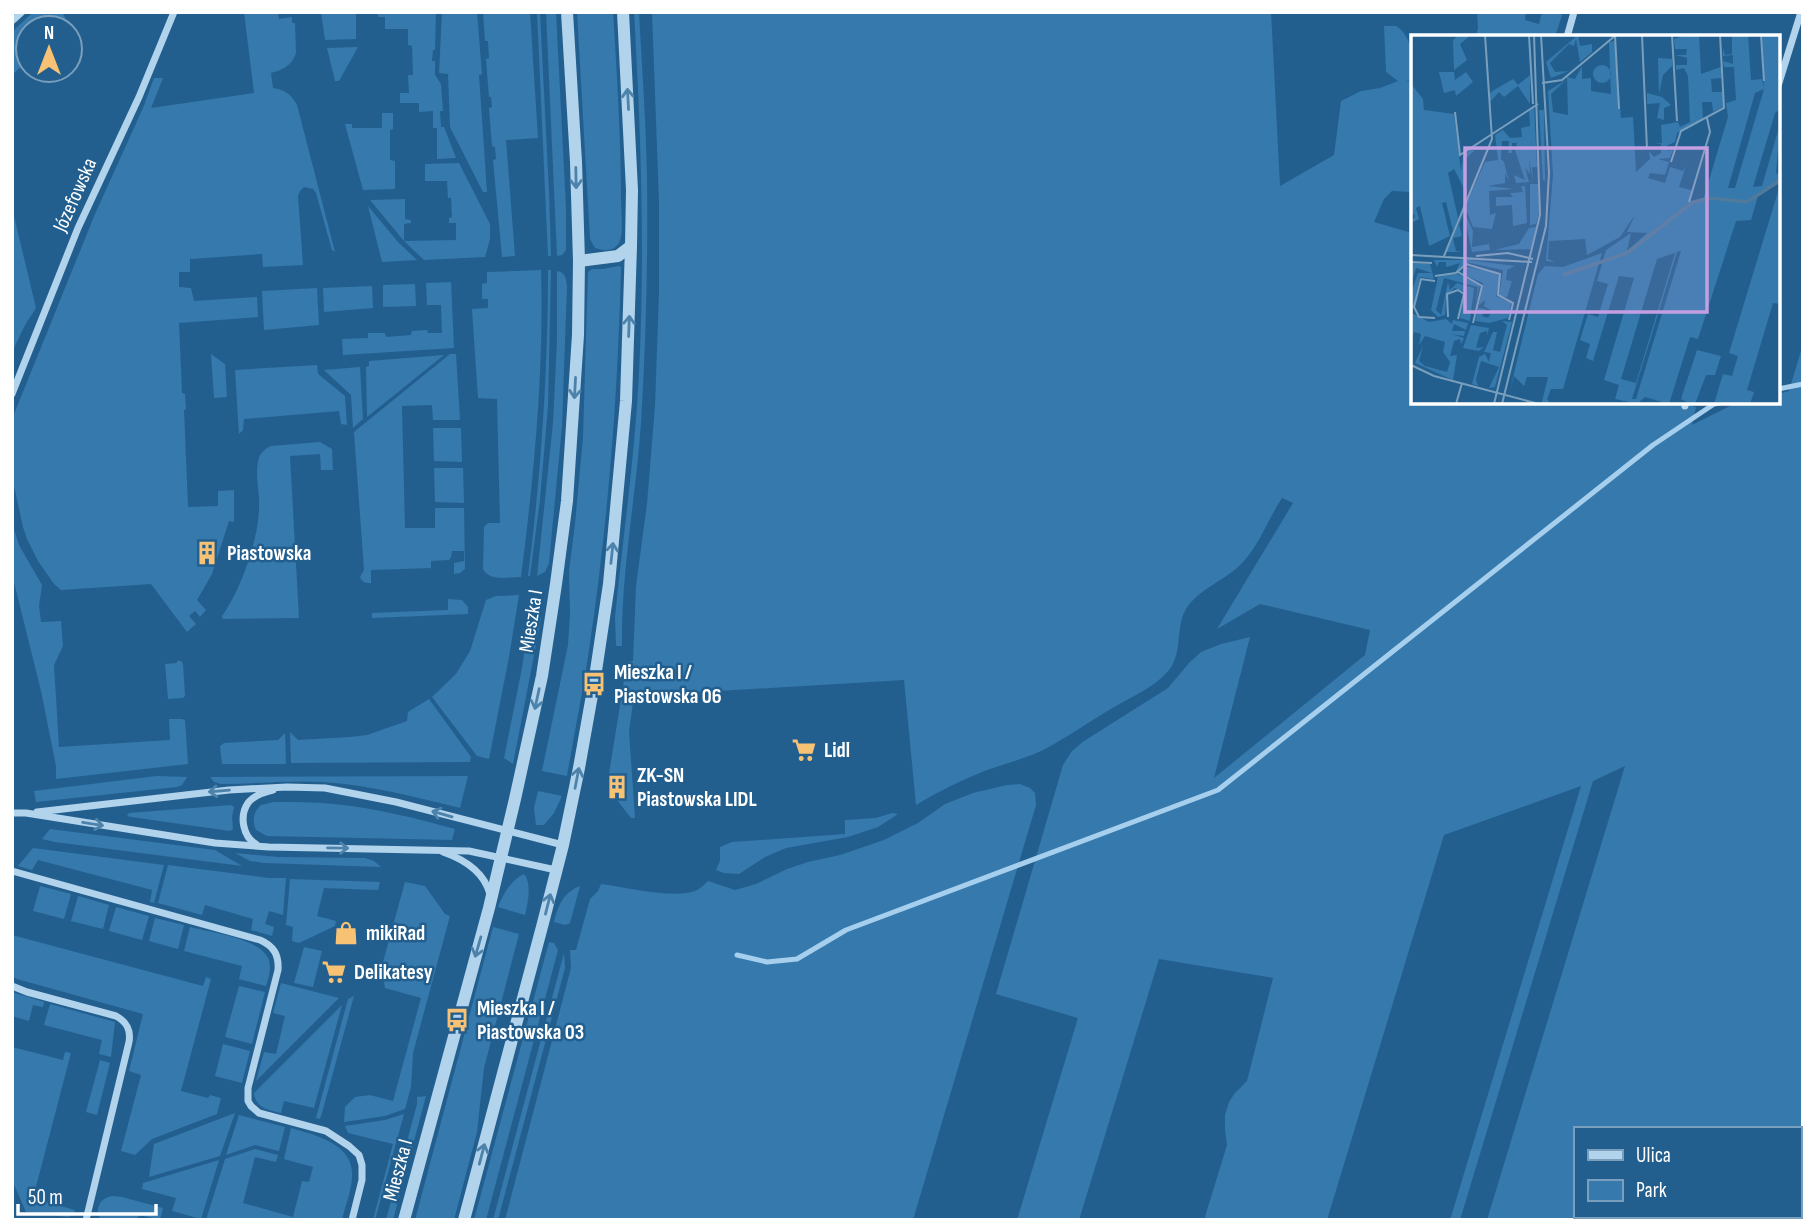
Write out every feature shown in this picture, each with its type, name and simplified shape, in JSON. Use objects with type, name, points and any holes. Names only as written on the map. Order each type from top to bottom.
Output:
[{"type":"street","points":[[12,21],[22,12]]},
{"type":"street","name":"Józefowska","points":[[12,394],[78,228],[139,97],[174,12]]},
{"type":"street","name":"Mieszka I","points":[[404,1220],[508,831],[542,676],[567,501],[576,376],[579,261],[567,12]]},
{"type":"street","points":[[464,1220],[563,845],[590,708],[609,584],[626,401],[632,246],[632,191],[623,12]]},
{"type":"street","points":[[1568,35],[1574,12]]},
{"type":"street","points":[[1780,80],[1801,12]]},
{"type":"street","points":[[579,261],[618,256],[632,246]]},
{"type":"street","points":[[12,813],[209,792],[287,787],[326,788],[396,802],[563,845]]},
{"type":"street","points":[[270,847],[248,838],[243,825],[244,812],[246,805],[258,795],[287,787]]},
{"type":"street","points":[[26,813],[204,842],[270,847],[469,851],[556,870]]},
{"type":"street","points":[[436,850],[461,860],[473,869],[489,889],[490,901]]},
{"type":"street","points":[[12,871],[260,940],[272,947],[278,957],[278,970],[248,1088],[248,1101],[255,1110],[265,1115],[326,1131],[359,1156],[362,1180],[352,1220]]},
{"type":"street","points":[[12,985],[27,992],[116,1016],[125,1023],[130,1032],[130,1042],[86,1220]]},
{"type":"green space","points":[[62,12],[63,14],[31,14]]},
{"type":"green space","points":[[244,12],[278,12],[279,19],[292,17],[292,23],[295,23],[296,53],[286,67],[271,73],[273,88],[287,93],[297,105],[335,252],[332,250],[316,193],[313,189],[304,187],[298,196],[303,265],[263,267],[262,254],[190,259],[190,272],[179,272],[179,287],[191,288],[194,301],[257,297],[258,317],[179,323],[182,393],[185,394],[186,409],[188,507],[218,506],[218,491],[234,490],[234,522],[229,521],[212,574],[197,600],[206,610],[200,617],[195,611],[189,616],[196,624],[187,632],[151,584],[61,590],[54,584],[38,561],[23,527],[12,477],[12,419],[95,214],[154,78],[163,78],[151,108],[254,93]]},
{"type":"green space","points":[[321,12],[356,12],[356,39],[325,40]]},
{"type":"green space","points":[[378,12],[436,12],[432,61],[435,61],[435,75],[441,84],[441,127],[444,127],[456,158],[437,159],[437,128],[433,128],[433,111],[419,112],[419,103],[400,103],[400,93],[409,93],[408,75],[413,75],[412,46],[408,45],[408,29],[385,29],[385,17],[378,17]]},
{"type":"green space","points":[[442,12],[477,12],[487,192],[483,192],[450,127],[448,74],[439,73]]},
{"type":"green space","points":[[483,12],[530,12],[538,138],[506,140],[515,256],[502,257],[493,160],[496,159],[495,147],[492,146],[489,108],[492,107],[486,59],[489,58],[488,41],[485,41]]},
{"type":"green space","points":[[537,12],[540,12],[551,256],[548,256]]},
{"type":"green space","points":[[546,12],[556,12],[566,208],[566,250],[557,256]]},
{"type":"green space","points":[[577,12],[613,12],[620,130],[622,229],[619,243],[608,250],[595,248],[590,239]]},
{"type":"green space","points":[[634,12],[639,12],[646,136],[646,300],[639,451],[626,562],[622,646],[616,646],[615,617],[635,435],[641,329],[641,193]]},
{"type":"green space","points":[[652,12],[1271,12],[1280,186],[1334,155],[1341,101],[1361,91],[1398,81],[1386,72],[1384,26],[1396,26],[1409,43],[1411,80],[1406,81],[1411,82],[1411,192],[1392,191],[1384,199],[1374,222],[1411,233],[1411,404],[1682,404],[1696,407],[1692,425],[1735,404],[1780,404],[1780,393],[1789,391],[1803,344],[1803,1220],[1487,1220],[1625,766],[1593,781],[1460,1220],[1450,1220],[1581,786],[1444,835],[1327,1220],[1204,1220],[1227,1145],[1225,1115],[1229,1102],[1247,1081],[1273,978],[1159,959],[1079,1220],[1017,1220],[1078,1018],[996,994],[1063,765],[1072,751],[1084,741],[1168,688],[1201,652],[1250,637],[1214,778],[1365,655],[1370,630],[1260,604],[1217,629],[1293,503],[1282,498],[1243,562],[1198,595],[1186,609],[1176,656],[1169,670],[1144,691],[1047,748],[987,770],[916,805],[904,680],[634,696],[629,731],[635,818],[631,818],[613,795],[612,788],[607,786],[627,662],[633,661],[636,586],[647,504],[655,406],[659,202]]},
{"type":"green space","points":[[1477,12],[1526,12],[1525,20],[1539,24],[1542,12],[1563,12],[1556,35],[1476,35]]},
{"type":"green space","points":[[14,30],[12,75],[12,32]]},
{"type":"green space","points":[[358,47],[339,81],[335,81],[327,48]]},
{"type":"green space","points":[[382,113],[393,113],[390,160],[395,161],[395,189],[363,190],[345,124],[352,124],[352,128],[382,128]]},
{"type":"green space","points":[[459,163],[490,224],[490,239],[485,257],[424,260],[404,241],[456,240],[456,223],[449,223],[449,218],[452,217],[447,181],[425,181],[425,164]]},
{"type":"green space","points":[[405,199],[405,219],[411,220],[411,223],[404,224],[404,241],[370,200]]},
{"type":"green space","points":[[368,206],[398,242],[417,260],[382,262]]},
{"type":"green space","points":[[12,208],[36,308],[14,348],[12,339]]},
{"type":"green space","points":[[621,267],[617,363],[607,507],[589,650],[567,776],[542,771],[568,645],[569,571],[583,437],[588,272],[592,269]]},
{"type":"green space","points":[[541,270],[537,424],[521,577],[495,577],[483,569],[484,527],[488,523],[500,523],[497,399],[478,398],[472,309],[488,308],[488,299],[482,299],[482,284],[487,283],[487,272]]},
{"type":"green space","points":[[548,270],[551,270],[548,406],[540,500],[528,576],[543,423]]},
{"type":"green space","points":[[557,271],[565,276],[567,286],[562,426],[549,563],[545,572],[537,576],[553,423]]},
{"type":"green space","points":[[451,282],[454,348],[343,355],[342,339],[368,338],[368,333],[385,333],[386,337],[411,335],[412,331],[442,333],[441,305],[427,305],[426,283]]},
{"type":"green space","points":[[415,284],[416,306],[383,307],[383,285]]},
{"type":"green space","points":[[372,286],[373,308],[324,312],[323,288]]},
{"type":"green space","points":[[317,288],[319,325],[264,330],[262,291]]},
{"type":"green space","points":[[211,354],[225,364],[227,397],[214,398]]},
{"type":"green space","points":[[450,354],[456,354],[460,420],[433,420],[432,405],[402,406],[405,528],[435,528],[435,508],[464,508],[465,569],[454,574],[454,563],[464,561],[464,551],[452,551],[449,560],[431,561],[431,568],[371,570],[371,583],[365,582],[360,577],[364,570],[354,432]]},
{"type":"green space","points":[[444,355],[367,417],[366,367],[369,366],[369,361]]},
{"type":"green space","points":[[317,365],[318,374],[345,396],[347,425],[341,424],[339,411],[244,419],[243,430],[239,434],[235,370]]},
{"type":"green space","points":[[360,367],[363,419],[353,428],[351,395],[324,370]]},
{"type":"green space","points":[[433,428],[461,428],[462,462],[434,461]]},
{"type":"green space","points":[[320,442],[332,449],[333,470],[321,470],[320,454],[290,456],[299,618],[223,619],[222,616],[242,578],[256,533],[259,501],[257,467],[261,454],[271,446]]},
{"type":"green space","points":[[434,468],[463,468],[464,503],[435,502]]},
{"type":"green space","points":[[12,523],[19,545],[42,585],[39,606],[41,622],[61,621],[63,646],[54,665],[59,747],[170,740],[169,719],[182,719],[185,720],[188,764],[56,779],[56,766],[41,691],[12,574]]},
{"type":"green space","points":[[519,595],[489,759],[477,756],[432,697],[456,674],[470,651],[486,600],[496,596]]},
{"type":"green space","points":[[533,596],[540,602],[541,619],[513,764],[504,758]]},
{"type":"green space","points":[[448,599],[462,600],[468,607],[468,614],[372,618],[372,613],[448,610]]},
{"type":"green space","points":[[177,661],[183,664],[185,696],[168,699],[165,664]]},
{"type":"green space","points":[[429,699],[471,757],[470,762],[291,763],[290,732],[298,740],[367,735],[407,721],[408,712]]},
{"type":"green space","points":[[285,733],[286,764],[222,764],[220,746],[224,743],[278,740]]},
{"type":"green space","points":[[157,776],[187,777],[182,785],[177,787],[36,802],[34,791]]},
{"type":"green space","points":[[468,776],[460,808],[358,786],[298,781],[221,784],[210,777]]},
{"type":"green space","points":[[1020,784],[1035,793],[1036,805],[913,1220],[505,1220],[571,968],[570,950],[576,950],[590,899],[601,884],[674,894],[695,891],[708,881],[735,890],[756,884],[787,869],[884,840],[918,823],[945,804],[973,793]]},
{"type":"green space","points":[[538,791],[562,796],[554,813],[544,825],[536,825],[534,808]]},
{"type":"green space","points":[[274,802],[349,806],[455,829],[452,840],[267,836],[256,830],[254,817],[261,805]]},
{"type":"green space","points":[[231,805],[234,807],[233,829],[230,831],[127,816],[129,813]]},
{"type":"green space","points":[[898,814],[878,827],[848,837],[786,848],[765,857],[739,874],[716,870],[720,861],[720,847],[732,842],[845,834],[845,820],[876,818]]},
{"type":"green space","points":[[50,829],[215,850],[242,866],[42,839]]},
{"type":"green space","points":[[33,848],[164,865],[154,903],[150,902],[152,890],[38,860],[32,870],[18,866]]},
{"type":"green space","points":[[235,853],[278,857],[365,858],[381,867],[264,863],[250,861]]},
{"type":"green space","points":[[168,865],[286,878],[283,915],[269,911],[265,924],[274,927],[272,936],[251,930],[253,919],[205,905],[202,915],[158,903]]},
{"type":"green space","points":[[524,874],[529,888],[525,915],[498,907],[508,888]]},
{"type":"green space","points":[[290,879],[380,882],[378,890],[324,888],[317,916],[336,921],[335,926],[299,943],[292,941],[293,927],[286,925]]},
{"type":"green space","points":[[405,882],[425,886],[445,914],[450,916],[413,1053],[411,1087],[405,1109],[385,1116],[344,1122],[345,1107],[355,1097],[370,1095],[393,1101],[421,998],[385,988],[382,972]]},
{"type":"green space","points":[[40,886],[71,894],[64,919],[33,911]]},
{"type":"green space","points":[[580,886],[570,923],[565,925],[554,922],[562,900]]},
{"type":"green space","points":[[78,896],[109,905],[103,929],[71,921]]},
{"type":"green space","points":[[116,907],[149,916],[142,940],[109,931]]},
{"type":"green space","points":[[155,918],[184,925],[178,949],[149,941]]},
{"type":"green space","points":[[190,927],[234,937],[263,951],[270,965],[266,986],[239,979],[242,966],[184,951]]},
{"type":"green space","points":[[493,927],[519,934],[484,1068],[477,1132],[454,1220],[415,1220]]},
{"type":"green space","points":[[12,935],[203,986],[206,977],[211,979],[181,1091],[208,1098],[210,1095],[221,1098],[217,1114],[152,1139],[135,1155],[121,1151],[141,1075],[129,1071],[143,1014],[12,976]]},
{"type":"green space","points":[[549,942],[554,943],[558,950],[486,1220],[474,1220]]},
{"type":"green space","points":[[304,947],[322,951],[313,987],[294,983]]},
{"type":"green space","points":[[564,953],[565,968],[498,1220],[493,1220]]},
{"type":"green space","points":[[281,983],[339,998],[256,1081],[264,1052],[276,1054],[285,1016],[273,1013]]},
{"type":"green space","points":[[239,986],[265,992],[252,1044],[225,1037]]},
{"type":"green space","points":[[12,992],[44,1002],[43,1007],[33,1005],[29,1021],[12,1016]]},
{"type":"green space","points":[[354,996],[322,1113],[320,1119],[316,1118],[348,999]]},
{"type":"green space","points":[[50,1004],[115,1022],[111,1057],[99,1054],[102,1040],[44,1025]]},
{"type":"green space","points":[[342,1005],[314,1108],[284,1101],[281,1113],[260,1105],[254,1093]]},
{"type":"green space","points":[[223,1044],[250,1051],[242,1083],[215,1076]]},
{"type":"green space","points":[[12,1047],[63,1060],[65,1052],[71,1053],[33,1198],[75,1210],[73,1215],[68,1217],[26,1212],[12,1180]]},
{"type":"green space","points":[[100,1060],[110,1063],[97,1115],[86,1112]]},
{"type":"green space","points":[[426,1096],[393,1220],[386,1220],[417,1097]]},
{"type":"green space","points":[[235,1113],[220,1156],[149,1177],[154,1144]]},
{"type":"green space","points":[[404,1114],[373,1220],[393,1144],[348,1133],[345,1126]]},
{"type":"green space","points":[[239,1115],[285,1127],[279,1151],[255,1145],[226,1155]]},
{"type":"green space","points":[[291,1128],[331,1143],[347,1156],[351,1165],[352,1181],[342,1220],[206,1220],[225,1159],[255,1149],[278,1155],[276,1162],[255,1157],[243,1203],[293,1217],[302,1181],[309,1182],[313,1167],[284,1159]]},
{"type":"green space","points":[[219,1160],[201,1219],[172,1211],[176,1198],[142,1189],[143,1183]]},
{"type":"green space","points":[[112,1196],[163,1208],[160,1220],[139,1215],[137,1220],[101,1220],[99,1205]]},
{"type":"waterway","points":[[1780,389],[1803,384]]},
{"type":"waterway","points":[[737,955],[767,962],[797,959],[846,930],[1218,790],[1653,445],[1714,404]]},
{"type":"place","name":"Piastowska","points":[[207,553]]},
{"type":"place","name":"Mieszka I / Piastowska 06","points":[[594,684]]},
{"type":"place","name":"Lidl","points":[[804,750]]},
{"type":"place","name":"ZK-SN Piastowska LIDL","points":[[617,787]]},
{"type":"place","name":"mikiRad","points":[[346,933]]},
{"type":"place","name":"Delikatesy","points":[[334,972]]},
{"type":"place","name":"Mieszka I / Piastowska 03","points":[[457,1020]]}]
